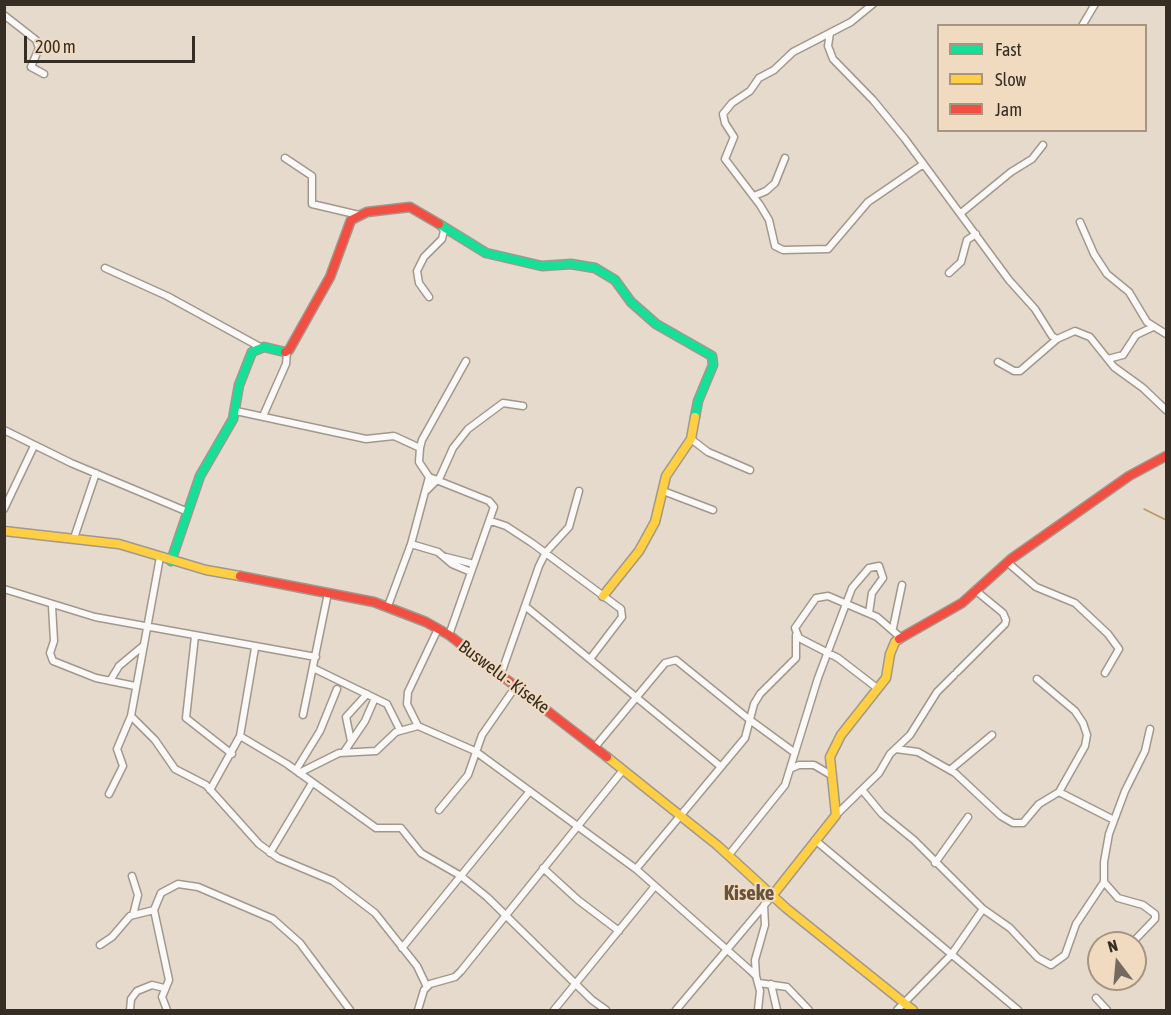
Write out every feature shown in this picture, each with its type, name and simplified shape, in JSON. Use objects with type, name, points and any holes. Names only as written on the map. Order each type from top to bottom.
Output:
[{"type":"street","points":[[873,4],[851,22],[793,52],[774,70],[759,78],[750,91],[732,103],[723,114],[724,123],[735,137],[726,155],[726,162],[754,196],[769,220],[777,248],[827,249],[868,202],[922,165]]},
{"type":"street","points":[[1083,24],[1095,4]]},
{"type":"street","points":[[4,15],[24,28],[38,42],[39,48],[31,67],[44,74]]},
{"type":"street","points":[[830,33],[828,46],[833,59],[873,100],[1056,339]]},
{"type":"street","points":[[961,213],[1011,172],[1032,159],[1043,145]]},
{"type":"street","points":[[285,158],[312,176],[312,204],[359,215],[410,207],[476,249],[542,266],[571,264],[595,268],[615,280],[632,302],[656,324],[710,354],[713,365],[698,401],[691,439],[666,476],[660,509],[649,537],[603,596]]},
{"type":"street","points":[[754,196],[766,191],[775,183],[785,158]]},
{"type":"street","points":[[263,416],[286,364],[287,352],[330,277],[347,226],[359,215]]},
{"type":"street","points":[[1080,222],[1098,261],[1107,274],[1129,292],[1153,327],[1167,334]]},
{"type":"street","points":[[429,297],[419,283],[417,271],[424,257],[442,239],[444,231],[441,225]]},
{"type":"street","points":[[949,273],[961,262],[967,240],[976,234]]},
{"type":"street","points":[[105,268],[167,296],[260,347],[287,352]]},
{"type":"street","points":[[1108,359],[1123,355],[1136,335],[1153,327]]},
{"type":"street","points":[[998,362],[1014,371],[1020,371],[1056,339],[1075,331],[1081,332],[1094,341],[1120,373],[1143,388],[1167,410]]},
{"type":"street","points":[[171,561],[200,476],[236,411],[239,384],[250,356],[260,347]]},
{"type":"street","points":[[449,635],[494,507],[489,501],[429,477],[419,462],[422,440],[457,381],[466,361]]},
{"type":"street","points":[[426,491],[437,481],[453,448],[468,429],[503,403],[523,406]]},
{"type":"street","points":[[236,411],[366,439],[394,436],[420,448]]},
{"type":"street","points":[[4,430],[34,446],[188,512]]},
{"type":"street","points":[[691,439],[708,452],[750,470]]},
{"type":"street","points":[[4,509],[34,446]]},
{"type":"street","points":[[836,815],[830,757],[836,743],[886,678],[890,654],[900,637],[962,603],[1007,562],[1129,476],[1167,456]]},
{"type":"street","points":[[74,538],[96,473]]},
{"type":"street","points":[[388,606],[411,544],[429,477]]},
{"type":"street","points":[[501,674],[546,552],[569,526],[579,491]]},
{"type":"street","points":[[663,491],[713,510]]},
{"type":"street","points":[[490,521],[506,526],[546,552],[621,609],[622,617],[590,659]]},
{"type":"street","name":"Buswelu - Kiseke","points":[[4,531],[119,544],[171,561],[218,572],[388,606],[438,629],[501,674],[682,816],[772,896],[913,1011]]},
{"type":"street","points":[[411,544],[438,552],[452,564],[471,572]]},
{"type":"street","points":[[110,794],[122,769],[117,749],[130,716],[160,557]]},
{"type":"street","points":[[445,557],[474,564]]},
{"type":"street","points":[[1007,562],[1036,587],[1075,603],[1108,634],[1119,649],[1105,673]]},
{"type":"street","points":[[728,856],[781,793],[827,652],[847,602],[859,578],[869,568],[879,566],[884,578],[872,593],[869,613]]},
{"type":"street","points":[[893,628],[902,585]]},
{"type":"street","points":[[4,589],[52,606],[255,648],[316,657]]},
{"type":"street","points":[[676,1011],[836,815],[863,791],[910,735],[937,692],[1005,624],[1003,613],[975,590]]},
{"type":"street","points":[[303,715],[328,593]]},
{"type":"street","points":[[636,869],[745,738],[760,694],[796,657],[795,628],[816,598],[828,596],[847,602],[893,628],[900,637]]},
{"type":"street","points":[[52,606],[54,636],[51,658],[82,674],[135,686]]},
{"type":"street","points":[[525,606],[720,766]]},
{"type":"street","points":[[418,726],[407,704],[408,692],[438,629]]},
{"type":"street","points":[[796,635],[827,652],[877,688]]},
{"type":"street","points":[[195,636],[186,718],[232,754]]},
{"type":"street","points":[[110,681],[119,666],[143,646]]},
{"type":"street","points":[[210,790],[240,736],[255,648]]},
{"type":"street","points":[[595,747],[665,663],[676,660],[795,753]]},
{"type":"street","points":[[313,668],[391,707],[400,730]]},
{"type":"street","points":[[896,749],[918,752],[950,770],[1001,816],[1019,825],[1027,820],[1039,804],[1059,792],[1085,746],[1087,735],[1075,711],[1037,678]]},
{"type":"street","points":[[439,810],[472,769],[475,751],[487,727],[516,686]]},
{"type":"street","points":[[297,771],[320,731],[337,689]]},
{"type":"street","points":[[351,741],[346,717],[367,694]]},
{"type":"street","points":[[344,752],[365,721],[375,698]]},
{"type":"street","points":[[130,716],[155,740],[175,768],[200,781],[246,832],[270,853],[333,881],[375,913],[417,966],[427,987],[418,1011]]},
{"type":"street","points":[[297,771],[324,758],[344,752],[376,751],[391,735],[400,730],[418,726],[475,751],[636,869],[757,980],[787,987],[809,1011]]},
{"type":"street","points":[[863,791],[882,814],[914,840],[934,863],[983,909],[1010,928],[1038,958],[1051,965],[1065,955],[1076,924],[1104,882],[1104,862],[1114,820],[1145,751],[1150,729]]},
{"type":"street","points":[[950,770],[992,735]]},
{"type":"street","points":[[240,736],[297,771],[376,828],[401,828],[421,853],[461,876],[606,1011]]},
{"type":"street","points":[[790,769],[799,765],[814,765],[831,775]]},
{"type":"street","points":[[427,987],[455,977],[461,971],[623,770]]},
{"type":"street","points":[[270,853],[312,783]]},
{"type":"street","points":[[402,948],[530,791]]},
{"type":"street","points":[[1059,792],[1114,820]]},
{"type":"street","points":[[934,863],[968,818]]},
{"type":"street","points":[[815,840],[1018,1011]]},
{"type":"street","points":[[543,868],[578,900],[619,931]]},
{"type":"street","points":[[132,876],[138,895],[133,915]]},
{"type":"street","points":[[1104,882],[1119,898],[1143,905],[1155,914],[1155,919],[1144,931]]},
{"type":"street","points":[[167,1011],[162,1001],[164,988],[169,980],[154,910],[161,893],[178,884],[198,887],[273,919],[300,943],[350,1011]]},
{"type":"street","points":[[554,1011],[655,886]]},
{"type":"street","points":[[758,1011],[755,960],[765,925],[764,905]]},
{"type":"street","points":[[897,1011],[951,955],[983,909]]},
{"type":"street","points":[[100,945],[133,915],[154,910]]},
{"type":"street","points":[[771,984],[777,1011]]},
{"type":"street","points":[[130,1011],[131,999],[137,991],[152,985],[164,988]]},
{"type":"street","points":[[1096,998],[1107,1011]]},
{"type":"waterway","points":[[1144,509],[1166,520]]},
{"type":"traffic: fast","points":[[439,224],[486,253],[542,266],[571,264],[595,268],[615,280],[631,302],[656,324],[712,356],[713,365],[698,401],[695,417]]},
{"type":"traffic: fast","points":[[171,561],[200,476],[233,419],[239,385],[252,352],[264,347],[285,352]]},
{"type":"traffic: slow","points":[[603,596],[639,551],[655,522],[666,476],[691,439],[695,417]]},
{"type":"traffic: slow","points":[[4,531],[119,544],[206,570],[240,576]]},
{"type":"traffic: slow","points":[[772,896],[836,815],[830,757],[841,735],[886,678],[890,654],[895,642],[899,639]]},
{"type":"traffic: slow","points":[[607,757],[717,845],[786,908],[913,1010]]},
{"type":"traffic: jam","points":[[285,352],[289,350],[330,277],[351,220],[367,212],[410,207],[439,224]]},
{"type":"traffic: jam","points":[[899,639],[962,603],[1011,559],[1129,476],[1166,456]]},
{"type":"traffic: jam","points":[[240,576],[374,602],[426,622],[449,635],[607,757]]},
{"type":"district","name":"Kiseke","points":[[749,893]]}]
